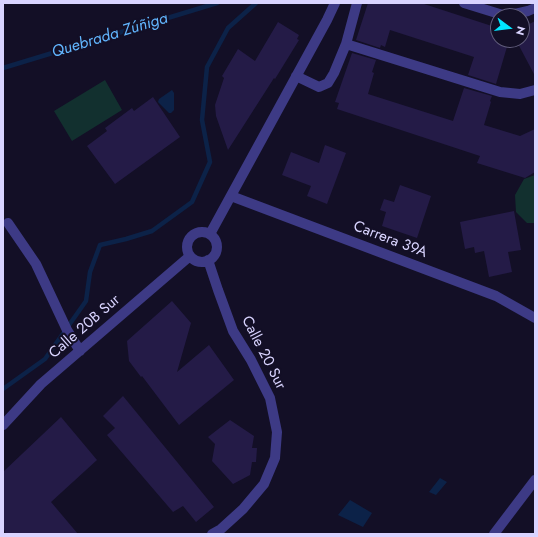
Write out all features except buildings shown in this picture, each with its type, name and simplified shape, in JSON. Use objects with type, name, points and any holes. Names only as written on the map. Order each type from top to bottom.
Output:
[{"type":"street","points":[[210,234],[232,196],[335,3]]},
{"type":"street","points":[[296,76],[319,87],[328,83],[338,66],[346,44],[357,3]]},
{"type":"street","points":[[464,3],[506,16],[535,8]]},
{"type":"street","points":[[346,44],[500,92],[520,94],[535,90]]},
{"type":"street","name":"Carrera 39A","points":[[232,196],[496,296],[535,318]]},
{"type":"street","points":[[8,223],[36,264],[67,330],[80,351]]},
{"type":"street","points":[[200,232],[210,234],[217,245],[215,254],[208,260],[199,261],[190,256],[187,246],[191,236],[200,232]]},
{"type":"street","name":"Calle 20B Sur","points":[[3,426],[42,384],[190,256]]},
{"type":"street","name":"Calle 20 Sur","points":[[208,260],[233,331],[251,360],[270,398],[277,432],[275,458],[264,484],[221,532]]},
{"type":"street","points":[[494,534],[535,480]]},
{"type":"green space","points":[[105,80],[122,110],[72,141],[54,111]]},
{"type":"green space","points":[[535,175],[535,223],[527,223],[516,212],[515,195],[524,179]]},
{"type":"water","points":[[172,90],[174,93],[174,110],[169,113],[158,102],[159,99]]},
{"type":"water","points":[[440,478],[447,482],[436,495],[429,492]]},
{"type":"water","points":[[350,500],[372,513],[363,527],[338,515]]},
{"type":"waterway","name":"Quebrada Zúñiga","points":[[3,68],[217,3]]},
{"type":"waterway","points":[[3,389],[45,359],[86,301],[90,272],[100,245],[152,231],[192,202],[210,162],[202,120],[207,67],[228,28],[256,3]]}]
